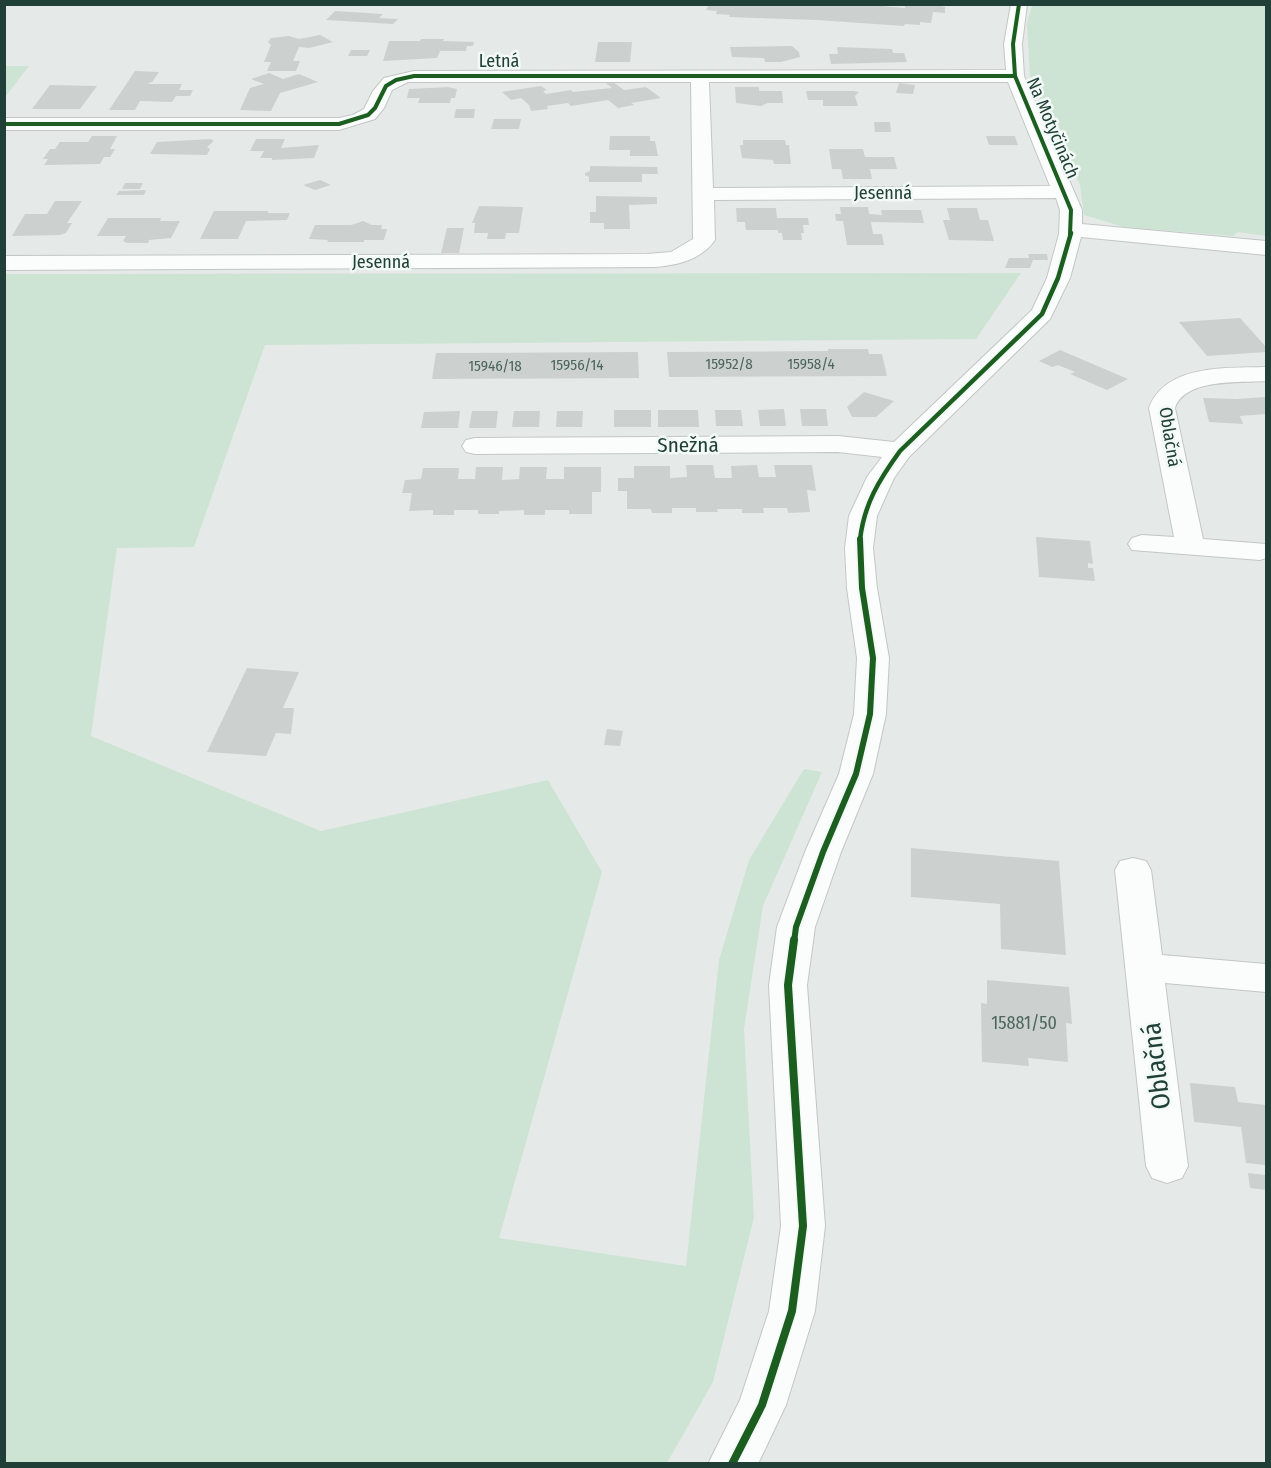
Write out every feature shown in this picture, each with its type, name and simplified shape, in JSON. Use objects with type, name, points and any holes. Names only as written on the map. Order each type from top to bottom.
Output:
[{"type":"street","name":"Na Motyčinách","points":[[1019,4],[1013,44],[1015,76],[1071,210],[1072,230]]},
{"type":"street","name":"Letná","points":[[4,124],[328,126],[366,116],[374,109],[385,86],[405,78],[426,76],[1015,76]]},
{"type":"street","name":"Jesenná","points":[[4,263],[661,260],[686,254],[704,240],[700,76]]},
{"type":"street","name":"Jesenná","points":[[703,194],[1063,192]]},
{"type":"street","points":[[732,1464],[762,1405],[792,1311],[803,1226],[788,985],[796,927],[822,852],[856,774],[870,714],[873,658],[861,588],[859,548],[863,516],[881,477],[900,451],[1042,314],[1053,294],[1072,230],[1266,248]]},
{"type":"street","name":"Oblačná","points":[[1190,547],[1162,401],[1174,388],[1196,380],[1266,374]]},
{"type":"street","name":"Snežná","points":[[475,447],[838,444],[900,451]]},
{"type":"street","points":[[1142,543],[1260,551]]},
{"type":"street","name":"Oblačná","points":[[1133,870],[1167,1166]]},
{"type":"street","points":[[1144,967],[1266,978]]},
{"type":"green space","points":[[1032,5],[1266,5],[1266,236],[1238,232],[1233,236],[1124,227],[1084,215],[1080,185],[1030,77],[1027,24]]},
{"type":"green space","points":[[5,66],[29,66],[4,96]]},
{"type":"green space","points":[[1021,273],[976,339],[265,345],[194,547],[117,548],[91,736],[321,831],[548,780],[602,872],[499,1238],[686,1266],[719,960],[749,860],[804,769],[822,772],[763,906],[744,1029],[754,1218],[713,1382],[667,1463],[5,1463],[5,274]]},
{"type":"building","points":[[709,4],[882,4],[881,6],[905,8],[905,4],[934,4],[945,7],[945,13],[933,12],[931,23],[920,22],[920,25],[905,24],[904,26],[729,17],[730,15],[716,14],[717,11],[706,10]]},
{"type":"building","points":[[335,11],[383,14],[379,18],[398,19],[393,24],[326,20]]},
{"type":"building","points":[[320,35],[333,42],[309,48],[299,47],[293,61],[300,61],[296,71],[267,71],[271,62],[264,62],[271,45],[268,42],[271,38],[289,36],[299,39]]},
{"type":"building","points":[[421,39],[474,42],[473,46],[467,46],[466,51],[440,51],[437,58],[383,61],[389,41],[420,41]]},
{"type":"building","points":[[598,42],[632,42],[630,62],[595,62]]},
{"type":"building","points":[[792,46],[799,52],[800,57],[781,62],[765,62],[764,58],[732,57],[730,47]]},
{"type":"building","points":[[837,47],[892,49],[893,53],[904,53],[907,62],[831,64],[829,54],[838,54]]},
{"type":"building","points":[[351,50],[370,50],[367,56],[348,56]]},
{"type":"building","points":[[135,71],[159,72],[152,82],[147,84],[182,84],[179,90],[193,90],[190,96],[176,96],[172,102],[140,101],[135,110],[109,110]]},
{"type":"building","points":[[269,73],[283,79],[299,74],[318,82],[280,93],[271,111],[240,110],[250,88],[264,84],[251,79]]},
{"type":"building","points":[[613,82],[624,90],[646,87],[661,98],[631,103],[634,105],[618,108],[608,100],[571,106],[568,103],[547,106],[548,109],[531,111],[529,105],[521,98],[511,100],[502,92],[541,86],[547,90],[543,91],[546,94],[571,90],[573,92],[612,88],[606,83]]},
{"type":"building","points":[[899,83],[915,85],[913,94],[896,93]]},
{"type":"building","points":[[50,85],[97,86],[80,109],[32,109]]},
{"type":"building","points":[[448,87],[457,89],[455,98],[451,98],[450,103],[418,103],[420,98],[407,98],[409,89]]},
{"type":"building","points":[[735,87],[759,87],[759,91],[782,91],[783,103],[768,103],[761,106],[736,103]]},
{"type":"building","points":[[806,91],[859,92],[855,96],[858,106],[823,106],[823,100],[808,100]]},
{"type":"building","points":[[456,109],[475,109],[474,118],[454,118]]},
{"type":"building","points":[[494,119],[521,119],[519,129],[491,129]]},
{"type":"building","points":[[874,122],[890,122],[891,132],[875,132]]},
{"type":"building","points":[[92,136],[117,136],[110,149],[115,149],[110,157],[104,157],[100,164],[44,165],[48,159],[43,159],[50,149],[55,149],[60,142],[88,142]]},
{"type":"building","points":[[610,136],[650,136],[650,141],[655,141],[658,156],[630,156],[630,150],[609,150]]},
{"type":"building","points":[[986,136],[1015,136],[1018,145],[989,145]]},
{"type":"building","points":[[211,139],[214,141],[207,147],[210,149],[207,155],[150,154],[157,142]]},
{"type":"building","points":[[256,139],[285,139],[281,148],[319,145],[314,158],[272,160],[272,158],[260,158],[264,151],[250,151]]},
{"type":"building","points":[[743,140],[785,140],[786,145],[789,145],[791,164],[774,164],[773,160],[742,158],[740,145],[743,145]]},
{"type":"building","points":[[829,149],[863,149],[865,157],[894,157],[897,169],[870,169],[872,179],[843,179],[841,169],[832,169]]},
{"type":"building","points":[[590,166],[657,167],[658,174],[642,174],[642,182],[589,182],[589,177],[585,173],[590,171]]},
{"type":"building","points":[[320,180],[331,185],[315,190],[303,185]]},
{"type":"building","points":[[125,183],[143,183],[140,189],[122,189]]},
{"type":"building","points":[[146,190],[144,195],[116,195],[119,191]]},
{"type":"building","points":[[596,196],[657,197],[657,204],[629,205],[630,229],[604,229],[604,223],[590,223],[590,212],[596,212]]},
{"type":"building","points":[[55,201],[82,201],[67,223],[72,223],[66,233],[12,236],[25,214],[47,214]]},
{"type":"building","points":[[479,206],[523,207],[519,233],[506,233],[505,239],[487,239],[488,233],[474,233],[475,223],[472,223]]},
{"type":"building","points":[[840,207],[868,207],[869,214],[882,215],[881,210],[921,210],[924,223],[871,222],[873,234],[882,234],[884,245],[847,245],[843,221],[836,221],[835,214],[841,214]]},
{"type":"building","points":[[736,208],[776,208],[777,218],[808,218],[809,225],[803,225],[802,240],[783,240],[782,233],[778,233],[778,230],[746,230],[745,222],[737,222]]},
{"type":"building","points":[[947,208],[977,208],[980,220],[988,220],[994,241],[949,240],[943,220],[950,220]]},
{"type":"building","points":[[214,211],[290,213],[287,220],[246,221],[238,239],[200,239]]},
{"type":"building","points":[[108,218],[161,218],[160,221],[180,221],[171,238],[149,240],[148,243],[127,243],[123,241],[126,236],[97,236]]},
{"type":"building","points":[[363,221],[372,225],[382,225],[381,229],[387,229],[384,240],[327,242],[328,240],[309,239],[315,225],[351,225]]},
{"type":"building","points":[[447,228],[464,228],[459,253],[441,253]]},
{"type":"building","points":[[1028,254],[1047,254],[1048,260],[1033,260],[1030,268],[1005,268],[1009,258],[1029,258]]},
{"type":"building","points":[[1240,318],[1266,347],[1266,352],[1207,356],[1179,322]]},
{"type":"building","points":[[828,349],[868,349],[869,354],[882,354],[887,376],[669,377],[667,352],[828,351]]},
{"type":"building","points":[[1060,350],[1128,379],[1107,390],[1070,374],[1075,372],[1058,365],[1052,367],[1039,361]]},
{"type":"building","points":[[638,352],[639,378],[432,379],[436,353]]},
{"type":"building","points":[[864,392],[894,401],[876,417],[852,417],[847,407]]},
{"type":"building","points":[[1266,397],[1266,414],[1240,416],[1243,424],[1209,422],[1203,398],[1236,399]]},
{"type":"building","points":[[784,409],[786,426],[760,426],[758,410]]},
{"type":"building","points":[[800,409],[826,409],[828,426],[802,426]]},
{"type":"building","points":[[614,410],[651,410],[651,427],[614,427]]},
{"type":"building","points":[[658,410],[698,410],[699,427],[658,427]]},
{"type":"building","points":[[715,410],[741,410],[743,426],[716,426]]},
{"type":"building","points":[[460,411],[458,428],[421,428],[424,412]]},
{"type":"building","points":[[472,411],[498,411],[496,428],[469,428]]},
{"type":"building","points":[[514,411],[540,411],[539,427],[512,427]]},
{"type":"building","points":[[557,411],[583,411],[582,427],[556,427]]},
{"type":"building","points":[[686,465],[713,465],[715,478],[732,478],[731,466],[757,465],[759,477],[776,477],[774,465],[812,465],[816,491],[807,490],[810,512],[788,513],[787,508],[763,508],[764,513],[742,513],[742,509],[696,512],[696,508],[672,508],[672,513],[652,513],[651,509],[627,509],[627,491],[618,491],[618,478],[634,478],[634,466],[670,466],[670,478],[687,477]]},
{"type":"building","points":[[476,467],[503,467],[502,480],[519,479],[520,467],[547,467],[546,479],[564,479],[564,467],[601,467],[601,492],[592,492],[592,514],[569,514],[569,510],[545,510],[545,515],[524,515],[524,510],[499,511],[499,514],[478,514],[478,510],[454,510],[454,515],[433,515],[433,510],[409,511],[412,493],[402,493],[405,480],[421,479],[423,468],[459,468],[458,479],[475,479]]},
{"type":"building","points":[[1036,537],[1090,541],[1093,564],[1088,563],[1088,568],[1093,568],[1095,581],[1039,577]]},
{"type":"building","points":[[247,668],[299,672],[283,708],[294,708],[291,734],[276,733],[266,756],[207,752]]},
{"type":"building","points":[[607,729],[623,731],[620,746],[604,745]]},
{"type":"building","points":[[911,848],[1059,861],[1066,955],[1001,949],[1000,904],[911,897]]},
{"type":"building","points":[[987,980],[1069,987],[1072,1024],[1066,1023],[1068,1062],[1028,1058],[1029,1066],[982,1062],[981,1003],[987,1004]]},
{"type":"building","points":[[1190,1083],[1235,1087],[1238,1102],[1266,1105],[1266,1165],[1246,1163],[1241,1127],[1194,1122]]},
{"type":"building","points":[[1248,1173],[1266,1175],[1266,1190],[1250,1188]]},
{"type":"cycle path","points":[[732,1464],[762,1405],[792,1311],[803,1226],[788,985],[796,927],[823,852],[856,774],[870,714],[873,658],[862,588],[859,548],[863,516],[881,477],[900,451],[1042,314],[1058,278],[1070,234],[1071,210],[1015,76],[1013,44],[1019,4]]},
{"type":"cycle path","points":[[4,124],[339,124],[368,115],[375,108],[381,93],[390,82],[414,76],[1015,76]]}]
